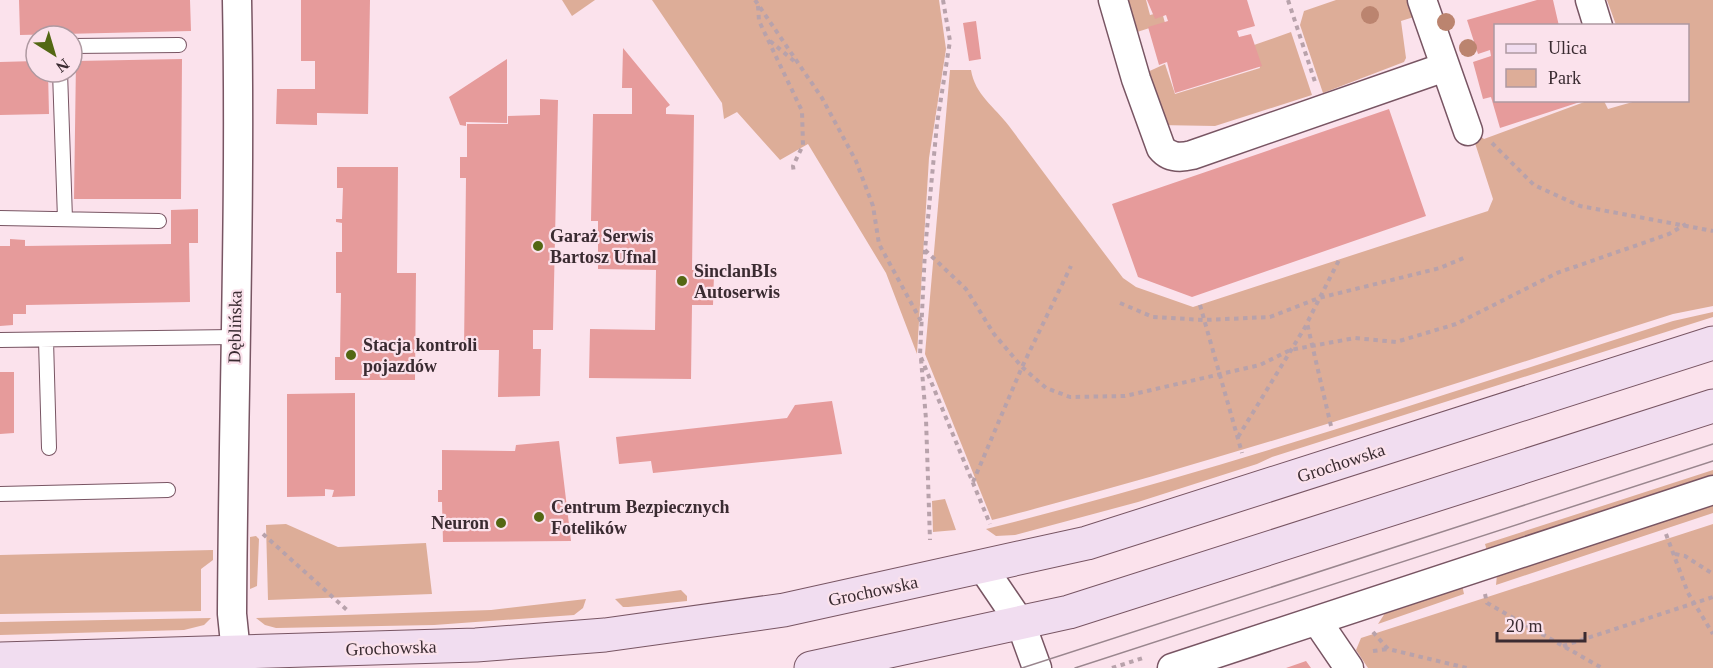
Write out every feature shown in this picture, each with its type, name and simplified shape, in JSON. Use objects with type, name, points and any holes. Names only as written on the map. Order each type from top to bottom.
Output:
[{"type":"main road","name":"Grochowska","points":[[0,658],[476,645],[605,635],[784,610],[983,568],[1110,536],[1713,343]]},
{"type":"main road","points":[[811,668],[1069,612],[1713,406]]},
{"type":"street","name":"Dęblińska","points":[[236,653],[232,614],[234,337],[239,146],[237,0]]},
{"type":"street","points":[[1113,0],[1136,79],[1161,148],[1169,156],[1182,158],[1192,155],[1445,67]]},
{"type":"street","points":[[1422,0],[1465,122]]},
{"type":"street","points":[[1590,0],[1597,24]]},
{"type":"street","points":[[1172,668],[1713,490]]},
{"type":"street","points":[[983,568],[1021,624],[1037,668]]},
{"type":"street","points":[[1317,621],[1349,668]]},
{"type":"lane","points":[[84,46],[179,45]]},
{"type":"lane","points":[[60,84],[65,219]]},
{"type":"lane","points":[[0,218],[159,221]]},
{"type":"lane","points":[[0,340],[234,337]]},
{"type":"lane","points":[[46,340],[49,448]]},
{"type":"lane","points":[[0,494],[168,490]]},
{"type":"path","points":[[755,0],[822,98],[856,161],[873,206],[879,244],[922,321]]},
{"type":"path","points":[[930,540],[926,419],[920,355],[925,250],[937,123],[950,41],[943,0]]},
{"type":"path","points":[[1288,0],[1324,110]]},
{"type":"path","points":[[758,5],[759,21],[802,111],[803,145],[793,166],[794,174]]},
{"type":"path","points":[[768,38],[796,61]]},
{"type":"path","points":[[1465,122],[1534,185],[1580,206],[1686,224],[1713,231]]},
{"type":"path","points":[[925,250],[966,289],[994,334],[1022,367],[1046,388],[1070,397],[1125,396],[1260,365],[1290,350],[1355,338],[1396,342],[1456,324],[1557,273],[1669,234],[1686,224]]},
{"type":"path","points":[[1120,303],[1153,317],[1204,320],[1270,316],[1319,298],[1440,268],[1466,258]]},
{"type":"path","points":[[1238,437],[1307,323],[1339,260]]},
{"type":"path","points":[[973,482],[1022,367],[1071,266]]},
{"type":"path","points":[[1200,305],[1242,453]]},
{"type":"path","points":[[1307,323],[1331,426]]},
{"type":"path","points":[[920,355],[990,524]]},
{"type":"path","points":[[261,533],[347,610]]},
{"type":"path","points":[[1666,534],[1694,603],[1713,634]]},
{"type":"path","points":[[1674,554],[1685,556],[1713,574]]},
{"type":"path","points":[[1485,594],[1487,603],[1602,668]]},
{"type":"path","points":[[1562,647],[1713,597]]},
{"type":"path","points":[[1371,629],[1388,650],[1467,668]]},
{"type":"green space","points":[[562,0],[595,0],[572,16]]},
{"type":"green space","points":[[652,0],[939,0],[946,49],[929,158],[917,354],[886,273],[808,144],[780,160],[737,112],[724,119],[722,103]]},
{"type":"green space","points":[[1120,0],[1146,0],[1150,15],[1162,12],[1165,23],[1131,34]]},
{"type":"green space","points":[[1336,0],[1412,0],[1417,16],[1401,21],[1406,58],[1404,62],[1323,93],[1300,25],[1304,11]]},
{"type":"green space","points":[[1607,0],[1713,0],[1713,306],[1673,314],[1249,448],[992,520],[925,354],[950,70],[971,70],[981,94],[1009,126],[1123,278],[1136,287],[1193,307],[1488,211],[1493,199],[1475,143],[1475,132],[1484,139],[1584,102],[1604,102],[1608,109],[1632,102],[1689,102],[1689,24],[1616,24]]},
{"type":"green space","points":[[1291,32],[1312,95],[1215,126],[1158,125],[1143,74],[1165,64],[1175,94],[1260,68],[1254,45]]},
{"type":"green space","points":[[1713,312],[1713,317],[1138,502],[1015,535],[996,536],[986,529],[1245,457],[1673,321]]},
{"type":"green space","points":[[1713,470],[1713,477],[1487,551],[1485,544]]},
{"type":"green space","points":[[945,499],[956,530],[933,532],[932,501]]},
{"type":"green space","points":[[1713,505],[1713,513],[1496,585],[1497,575]]},
{"type":"green space","points":[[286,524],[338,547],[426,543],[432,594],[268,600],[266,525]]},
{"type":"green space","points":[[1713,524],[1713,668],[1368,668],[1356,650],[1361,638]]},
{"type":"green space","points":[[256,536],[259,539],[257,586],[250,589],[250,537]]},
{"type":"green space","points":[[213,550],[213,560],[201,569],[201,611],[0,614],[0,555]]},
{"type":"green space","points":[[1462,585],[1464,594],[1378,624],[1387,610]]},
{"type":"green space","points":[[681,590],[687,596],[687,601],[623,607],[615,599]]},
{"type":"green space","points":[[586,599],[583,608],[574,615],[434,625],[276,628],[265,625],[256,618],[491,610]]},
{"type":"green space","points":[[211,618],[204,625],[184,630],[0,635],[0,622]]},
{"type":"building","points":[[19,0],[190,0],[191,31],[84,34],[84,24],[24,24],[24,35],[20,35]]},
{"type":"building","points":[[301,0],[370,0],[368,114],[317,113],[317,125],[276,124],[277,89],[315,89],[315,61],[301,61]]},
{"type":"building","points":[[1147,0],[1247,0],[1255,26],[1237,31],[1239,37],[1251,34],[1262,66],[1175,93],[1167,62],[1159,65],[1148,27],[1168,21],[1166,15],[1155,19]]},
{"type":"building","points":[[1537,0],[1553,0],[1559,24],[1494,24],[1494,102],[1580,102],[1500,128],[1491,97],[1483,99],[1473,62],[1491,56],[1490,50],[1478,54],[1467,20]]},
{"type":"building","points":[[976,21],[981,59],[969,61],[963,23]]},
{"type":"building","points":[[623,48],[670,105],[666,108],[666,114],[694,115],[692,270],[710,270],[714,274],[713,305],[692,305],[691,379],[589,378],[590,329],[655,330],[656,270],[598,269],[598,221],[591,221],[593,114],[632,114],[632,88],[622,88]]},
{"type":"building","points":[[182,59],[181,199],[74,199],[76,84],[84,84],[84,61]]},
{"type":"building","points":[[507,59],[507,123],[466,122],[466,126],[460,125],[449,97]]},
{"type":"building","points":[[24,61],[24,84],[48,84],[49,114],[0,115],[0,62]]},
{"type":"building","points":[[540,99],[558,100],[553,330],[533,330],[533,349],[541,349],[540,396],[498,397],[499,350],[464,350],[466,178],[460,178],[460,157],[467,157],[467,124],[508,124],[508,116],[540,115]]},
{"type":"building","points":[[1389,109],[1426,216],[1192,297],[1138,277],[1112,204]]},
{"type":"building","points":[[337,167],[398,167],[397,273],[416,273],[415,380],[335,380],[335,357],[340,357],[341,293],[336,293],[336,252],[342,252],[342,223],[336,222],[336,219],[342,219],[343,188],[337,188]]},
{"type":"building","points":[[198,209],[198,243],[189,243],[190,302],[26,305],[26,314],[13,314],[13,325],[0,326],[0,246],[10,246],[10,239],[25,240],[25,246],[171,244],[171,210]]},
{"type":"building","points":[[0,372],[14,372],[14,433],[0,434]]},
{"type":"building","points":[[355,393],[355,496],[332,497],[334,490],[325,489],[325,496],[287,497],[287,394]]},
{"type":"building","points":[[832,401],[842,454],[653,473],[651,461],[619,464],[616,437],[787,418],[795,405]]},
{"type":"building","points":[[559,441],[571,541],[443,542],[442,502],[438,502],[438,490],[442,490],[442,450],[515,451],[516,445]]},
{"type":"building","points":[[1306,661],[1311,668],[1286,668]]},
{"type":"tram line","points":[[1022,668],[1713,444]]},
{"type":"tram line","points":[[1075,668],[1713,461]]},
{"type":"place","name":"Garaż Serwis Bartosz Ufnal","points":[[538,246]]},
{"type":"place","name":"SinclanBIs Autoserwis","points":[[682,281]]},
{"type":"place","name":"Stacja kontroli pojazdów","points":[[351,355]]},
{"type":"place","name":"Centrum Bezpiecznych Fotelików","points":[[539,517]]},
{"type":"place","name":"Neuron","points":[[501,523]]}]
